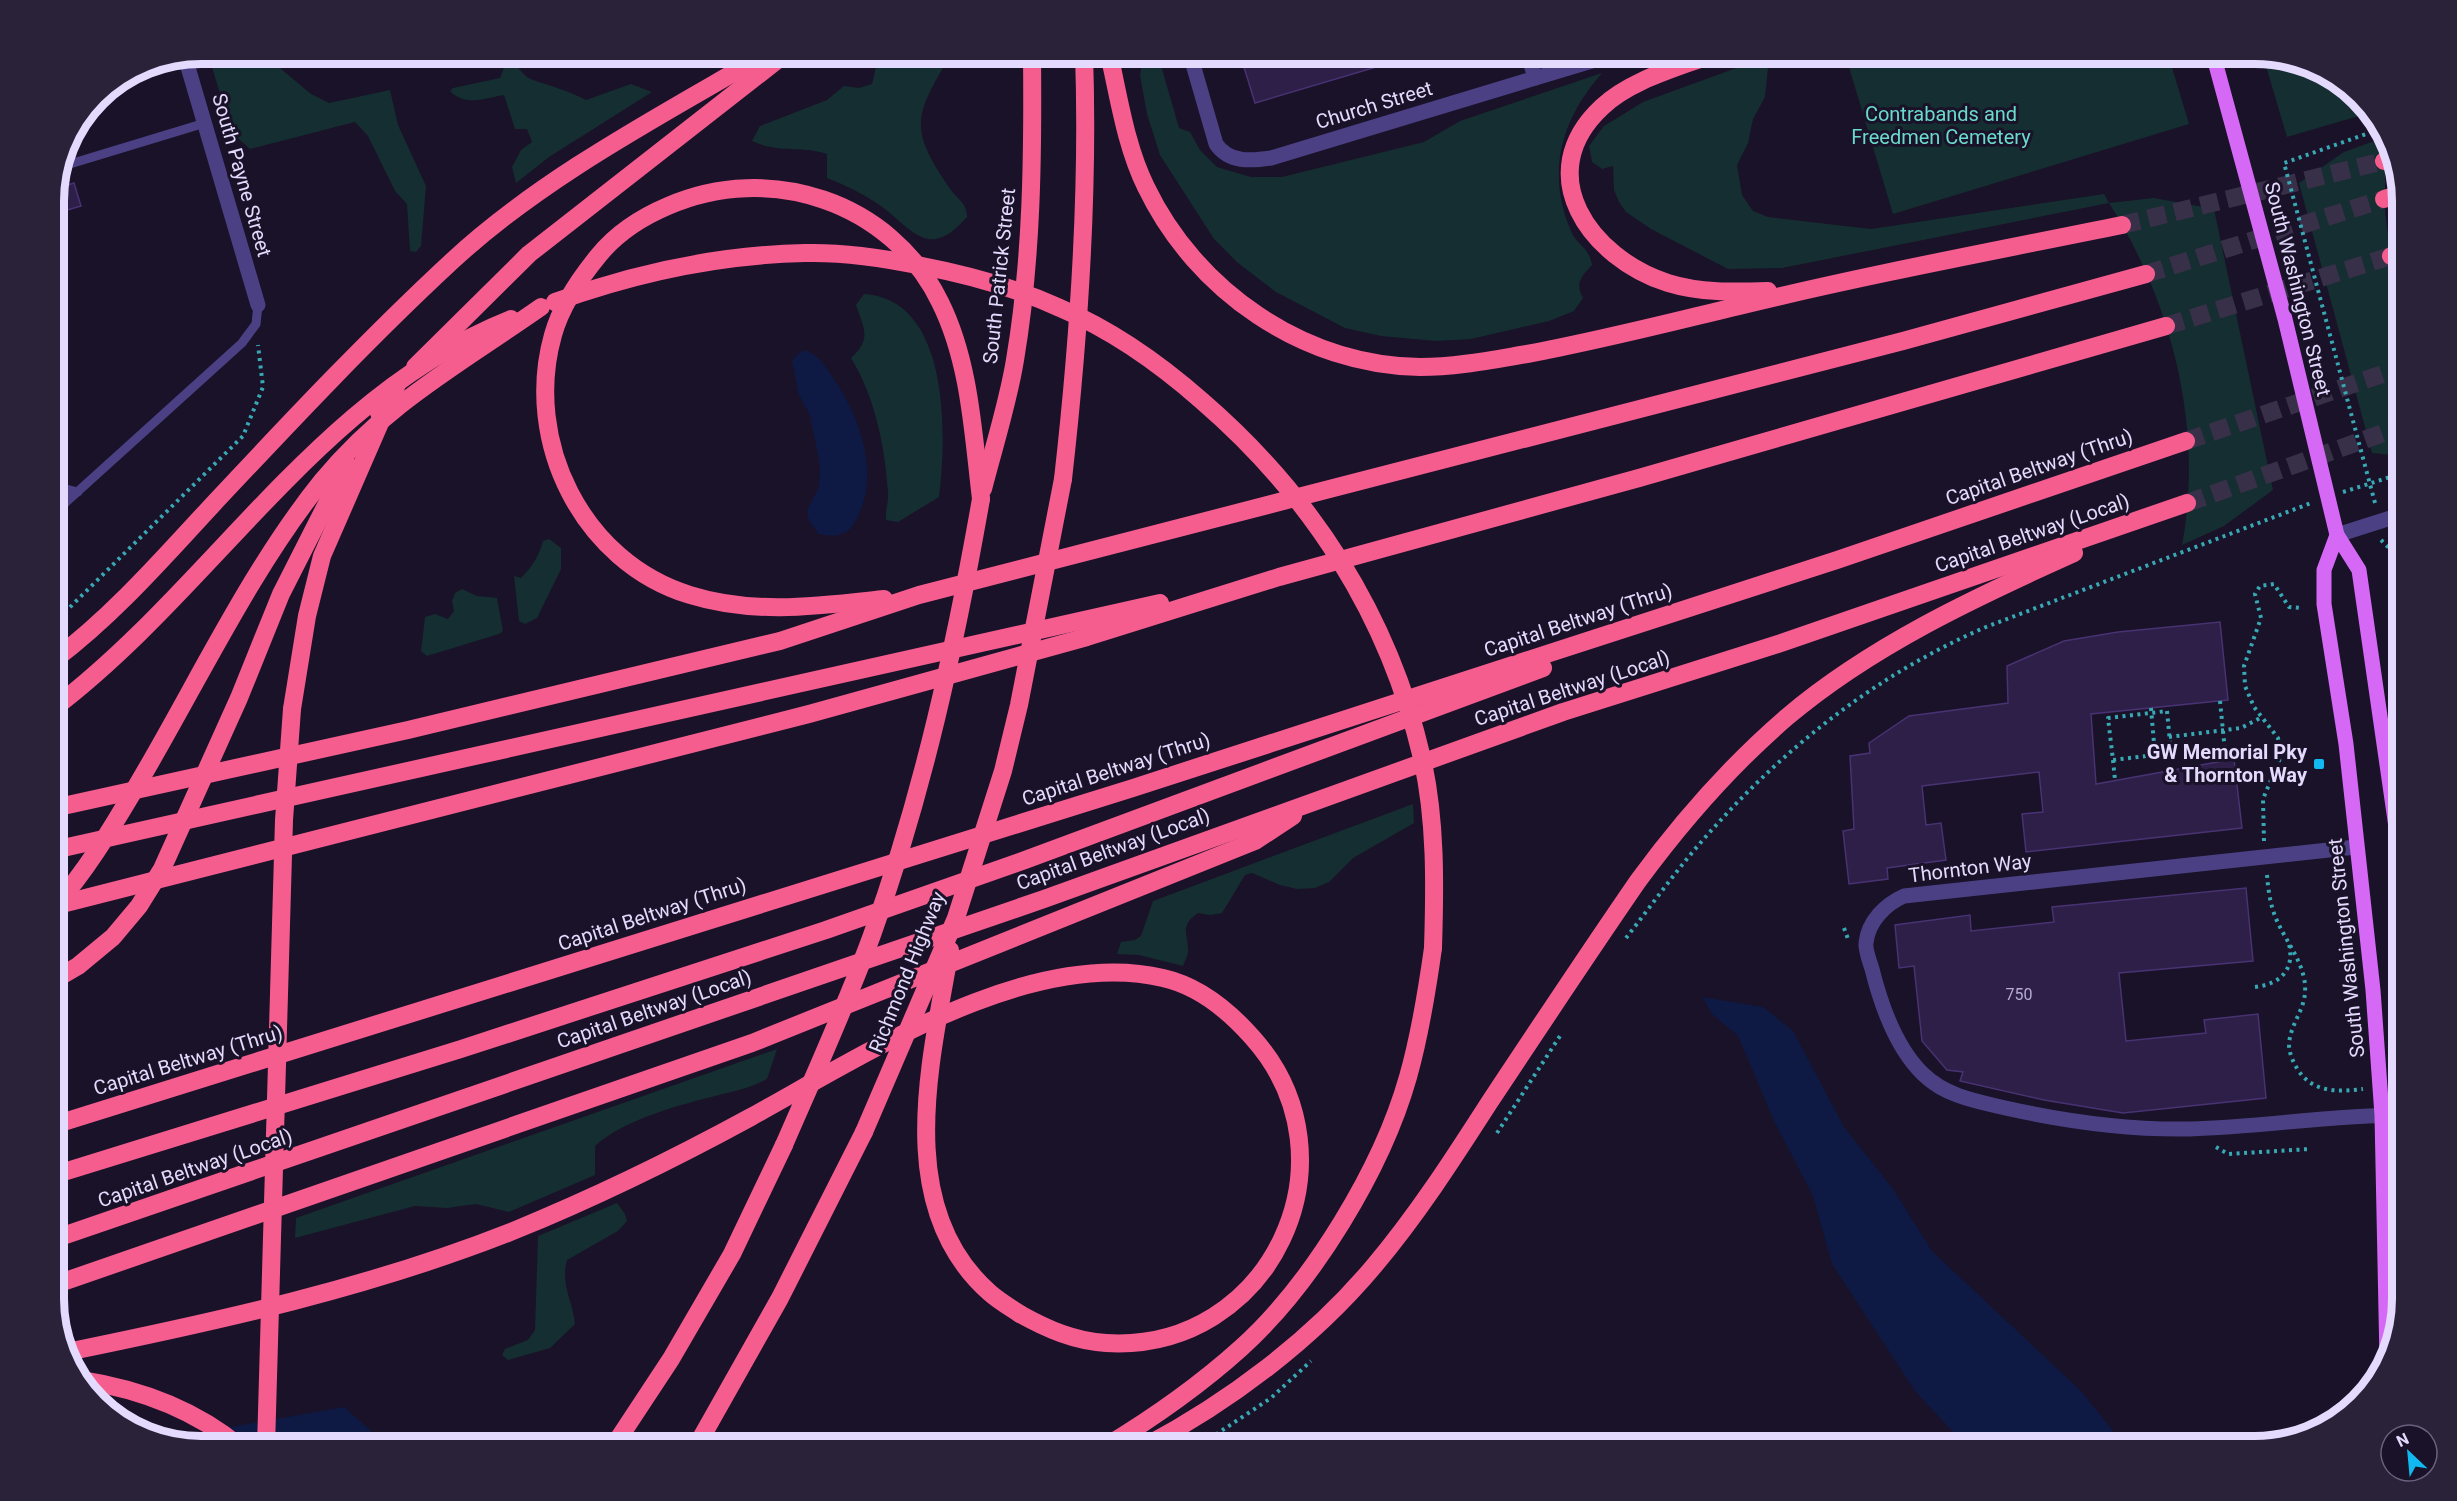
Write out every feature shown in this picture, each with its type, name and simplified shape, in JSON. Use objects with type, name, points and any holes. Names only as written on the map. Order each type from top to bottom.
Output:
[{"type":"highway","points":[[1688,64],[1626,90],[1603,105],[1587,123],[1573,146],[1568,171],[1573,196],[1581,218],[1592,235],[1612,254],[1636,269],[1668,283],[1714,292],[1809,289]]},
{"type":"highway","points":[[65,650],[163,558],[280,434],[452,261],[547,188],[640,128],[748,65]]},
{"type":"highway","points":[[65,974],[78,966],[113,937],[139,906],[162,869],[305,543],[349,460],[396,387],[490,290],[529,254],[771,65]]},
{"type":"highway","name":"South Patrick Street","points":[[981,499],[1015,361],[1026,267],[1031,171],[1032,65]]},
{"type":"highway","name":"Richmond Highway","points":[[702,1436],[780,1298],[864,1132],[956,918],[1003,771],[1019,705],[1063,479],[1081,290],[1086,162],[1084,65]]},
{"type":"highway","points":[[1111,65],[1125,122],[1144,184],[1174,234],[1209,276],[1251,312],[1286,332],[1352,357],[1418,367],[1470,364],[1563,348],[1809,289],[2122,225]]},
{"type":"highway","points":[[620,1436],[671,1359],[732,1254],[826,1048],[872,935],[904,837],[934,730],[957,633],[981,499],[969,402],[952,330],[939,300],[918,265],[896,241],[867,220],[830,200],[792,190],[752,186],[716,190],[661,209],[625,230],[600,254],[578,283],[562,310],[553,335],[547,370],[546,414],[551,445],[568,490],[583,517],[605,543],[630,565],[654,581],[722,604],[773,609],[919,595]]},
{"type":"highway","points":[[2384,199],[2392,196]]},
{"type":"highway","points":[[65,700],[86,684],[126,647],[248,518],[304,463],[380,396],[431,360],[483,330],[583,292],[661,270],[755,255],[807,252],[858,255],[966,275],[1061,308],[1156,362],[1256,451],[1284,481],[1327,537],[1370,612],[1388,649],[1423,762],[1430,813],[1435,895],[1433,948],[1408,1078],[1384,1142],[1359,1191],[1314,1264],[1277,1311],[1243,1347],[1202,1381],[1122,1436]]},
{"type":"highway","points":[[65,806],[397,732],[780,641],[919,595],[1903,341],[2146,274]]},
{"type":"highway","points":[[65,892],[97,853],[270,556],[321,482],[388,412],[440,374],[541,307]]},
{"type":"highway","points":[[65,903],[809,714],[1087,637],[1279,577],[1639,478],[2166,326]]},
{"type":"highway","points":[[266,1436],[284,820],[294,685],[322,556],[345,497],[396,387]]},
{"type":"highway","name":"Capital Beltway (Thru)","points":[[65,1122],[1133,788],[1837,560],[2186,441]]},
{"type":"highway","name":"Capital Beltway (Local)","points":[[65,1235],[1044,899],[1563,712],[1781,643],[2187,502],[1959,607],[1906,636],[1820,693],[1746,754],[1670,837],[1601,935],[1438,1181],[1374,1267],[1315,1326],[1256,1377],[1164,1436]]},
{"type":"highway","points":[[65,1172],[461,1049],[826,930],[1025,860],[1837,560]]},
{"type":"highway","points":[[65,848],[1279,577]]},
{"type":"highway","points":[[65,1281],[752,1043],[1255,841],[1317,800]]},
{"type":"highway","points":[[75,1351],[176,1330],[335,1291],[512,1231],[671,1159],[752,1116],[829,1071],[922,1026],[933,1022],[938,1020],[944,1017],[965,1007],[1029,985],[1095,973],[1132,973],[1166,979],[1197,991],[1224,1008],[1266,1053],[1284,1081],[1295,1111],[1300,1141],[1301,1172],[1296,1204],[1284,1238],[1264,1272],[1240,1296],[1209,1318],[1182,1332],[1144,1341],[1106,1343],[1075,1338],[1020,1314],[990,1294],[968,1269],[948,1240],[932,1190],[926,1137],[931,1056],[936,1033],[938,1021],[938,1020],[940,1010],[956,918]]},
{"type":"highway","points":[[65,1176],[111,1159]]},
{"type":"highway","points":[[93,1382],[154,1397],[227,1436]]},
{"type":"main road","name":"South Washington Street","points":[[2216,64],[2291,341],[2337,535],[2359,570],[2392,800]]},
{"type":"main road","name":"South Washington Street","points":[[2337,535],[2324,570],[2324,604],[2346,744],[2373,990],[2382,1115],[2386,1342]]},
{"type":"street","points":[[1531,64],[1535,78]]},
{"type":"street","name":"Church Street","points":[[1192,65],[1216,144],[1224,154],[1247,160],[1271,158],[1581,64]]},
{"type":"street","name":"South Payne Street","points":[[187,66],[258,305]]},
{"type":"street","points":[[2337,535],[2392,518]]},
{"type":"street","name":"Thornton Way","points":[[2356,847],[1904,896],[1890,902],[1875,918],[1866,943],[1875,980],[1902,1047],[1923,1074],[1941,1089],[1971,1100],[2052,1119],[2115,1127],[2189,1129],[2392,1115]]},
{"type":"lane","points":[[70,164],[204,123]]},
{"type":"lane","points":[[65,503],[243,343],[256,324],[258,305]]},
{"type":"lane","points":[[65,489],[78,492]]},
{"type":"path","points":[[2373,132],[2284,163],[2371,483],[2374,503]]},
{"type":"path","points":[[65,612],[243,436],[263,387],[256,324]]},
{"type":"path","points":[[2356,488],[2392,476]]},
{"type":"path","points":[[1814,730],[1853,701],[1944,645],[2023,612],[2293,509]]},
{"type":"path","points":[[2381,541],[2392,551]]},
{"type":"path","points":[[2264,842],[2263,799],[2281,756],[2278,738],[2250,699],[2244,677],[2247,657],[2261,618],[2255,594],[2260,586],[2274,585],[2289,607],[2301,608]]},
{"type":"path","points":[[2220,701],[2226,761]]},
{"type":"path","points":[[2151,711],[2155,755]]},
{"type":"path","points":[[2113,760],[2171,753],[2167,711],[2151,711],[2108,718],[2115,780]]},
{"type":"path","points":[[2169,737],[2248,726],[2262,717]]},
{"type":"path","points":[[2266,869],[2275,915],[2300,964],[2305,989],[2302,1010],[2289,1044],[2294,1064],[2308,1082],[2316,1087],[2337,1090],[2364,1089]]},
{"type":"path","points":[[2256,987],[2272,984],[2288,970],[2291,959],[2288,940]]},
{"type":"green space","points":[[1747,64],[1765,64],[1768,68],[1765,97],[1753,119],[1748,143],[1737,165],[1742,195],[1753,211],[1768,217],[1871,229],[2104,194],[2109,203],[1782,268],[1728,269],[1651,229],[1626,212],[1614,190],[1613,166],[1602,169],[1592,162],[1589,146],[1604,126],[1643,102]]},
{"type":"green space","name":"Contrabands and Freedmen Cemetery","points":[[1848,64],[2171,64],[2189,124],[1893,214]]},
{"type":"green space","points":[[211,65],[276,65],[311,94],[329,103],[390,90],[398,125],[426,186],[421,246],[416,252],[410,251],[407,204],[395,191],[368,136],[355,122],[250,149],[232,133]]},
{"type":"green space","points":[[505,65],[515,65],[529,78],[586,100],[631,84],[652,92],[549,157],[516,183],[512,167],[521,150],[532,142],[527,129],[515,129],[504,95],[469,100],[456,96],[450,91],[453,88],[500,78]]},
{"type":"green space","points":[[877,65],[945,65],[924,108],[921,122],[922,136],[937,169],[964,205],[967,217],[954,230],[942,237],[932,239],[922,237],[881,206],[827,178],[827,154],[771,147],[752,141],[760,126],[827,100],[844,86],[859,88],[872,84]]},
{"type":"green space","points":[[1142,65],[1161,65],[1179,128],[1190,132],[1200,150],[1217,167],[1251,177],[1282,177],[1424,142],[1460,121],[1602,73],[1576,109],[1562,148],[1559,167],[1563,209],[1571,231],[1586,250],[1592,265],[1580,280],[1579,288],[1583,298],[1574,311],[1549,321],[1471,339],[1436,341],[1381,336],[1345,328],[1276,292],[1238,263],[1214,239],[1160,155],[1147,114],[1140,75]]},
{"type":"green space","points":[[2266,65],[2291,69],[2324,83],[2339,93],[2361,115],[2287,137]]},
{"type":"green space","points":[[2377,140],[2385,158],[2385,213],[2392,260],[2392,455],[2372,453],[2299,183],[2344,152]]},
{"type":"green space","points":[[2154,198],[2214,209],[2273,490],[2224,526],[2182,545],[2188,501],[2189,456],[2185,411],[2177,367],[2166,324],[2150,282],[2131,241],[2109,203]]},
{"type":"green space","points":[[864,294],[892,302],[913,319],[928,344],[937,374],[943,440],[939,497],[898,522],[886,520],[888,492],[881,440],[866,389],[851,358],[858,351],[864,339],[856,305]]},
{"type":"green space","points":[[549,539],[561,548],[561,569],[537,618],[525,624],[519,621],[514,576],[521,578],[525,574],[537,556],[543,541]]},
{"type":"green space","points":[[462,589],[477,596],[497,598],[503,631],[427,656],[421,651],[425,617],[435,614],[448,619],[454,611],[452,601],[455,593]]},
{"type":"green space","points":[[1413,804],[1414,823],[1353,858],[1329,882],[1315,888],[1297,889],[1280,885],[1252,873],[1245,875],[1222,913],[1210,915],[1198,913],[1188,922],[1186,931],[1188,954],[1183,966],[1139,955],[1117,954],[1121,942],[1135,940],[1141,936],[1153,901]]},
{"type":"green space","points":[[777,1049],[767,1079],[743,1089],[670,1108],[621,1128],[595,1146],[595,1175],[509,1212],[476,1204],[447,1208],[415,1206],[295,1238],[296,1218]]},
{"type":"green space","points":[[617,1203],[627,1221],[618,1231],[567,1260],[566,1285],[575,1324],[550,1348],[508,1360],[502,1355],[505,1349],[528,1340],[535,1330],[538,1236]]},
{"type":"water","points":[[805,350],[820,360],[841,390],[858,426],[867,463],[864,501],[857,518],[849,530],[830,536],[818,534],[808,518],[808,508],[819,487],[820,465],[810,415],[799,395],[792,361]]},
{"type":"water","points":[[1702,997],[1763,1007],[1793,1031],[1844,1127],[1893,1189],[1932,1251],[2081,1391],[2117,1436],[1957,1436],[1915,1391],[1832,1264],[1813,1196],[1775,1123],[1738,1036],[1712,1014]]},
{"type":"water","points":[[344,1407],[374,1436],[202,1436],[185,1435]]},
{"type":"building","points":[[1243,64],[1385,64],[1255,103]]},
{"type":"building","points":[[74,183],[81,206],[65,211],[66,186]]},
{"type":"building","points":[[2220,622],[2228,700],[2091,714],[2096,784],[2234,759],[2242,828],[2026,852],[2022,814],[2043,812],[2039,772],[1922,786],[1926,825],[1941,823],[1946,860],[1887,868],[1888,879],[1849,884],[1843,831],[1854,829],[1850,756],[1870,753],[1869,743],[1909,716],[2008,703],[2007,666],[2064,641],[2118,632]]},
{"type":"building","points":[[2246,888],[2253,961],[2119,973],[2126,1041],[2206,1033],[2204,1020],[2258,1014],[2266,1098],[2123,1113],[2044,1100],[1960,1081],[1963,1072],[1947,1070],[1922,1041],[1914,966],[1899,968],[1895,925],[1970,915],[1971,931],[2054,922],[2052,907]]},
{"type":"tunnel","points":[[2122,225],[2384,161]]},
{"type":"tunnel","points":[[2146,274],[2384,199]]},
{"type":"tunnel","points":[[2166,326],[2391,256]]},
{"type":"tunnel","points":[[2186,441],[2392,371]]},
{"type":"tunnel","points":[[2187,503],[2392,430]]},
{"type":"place","name":"GW Memorial Pky & Thornton Way","points":[[2319,764]]}]
